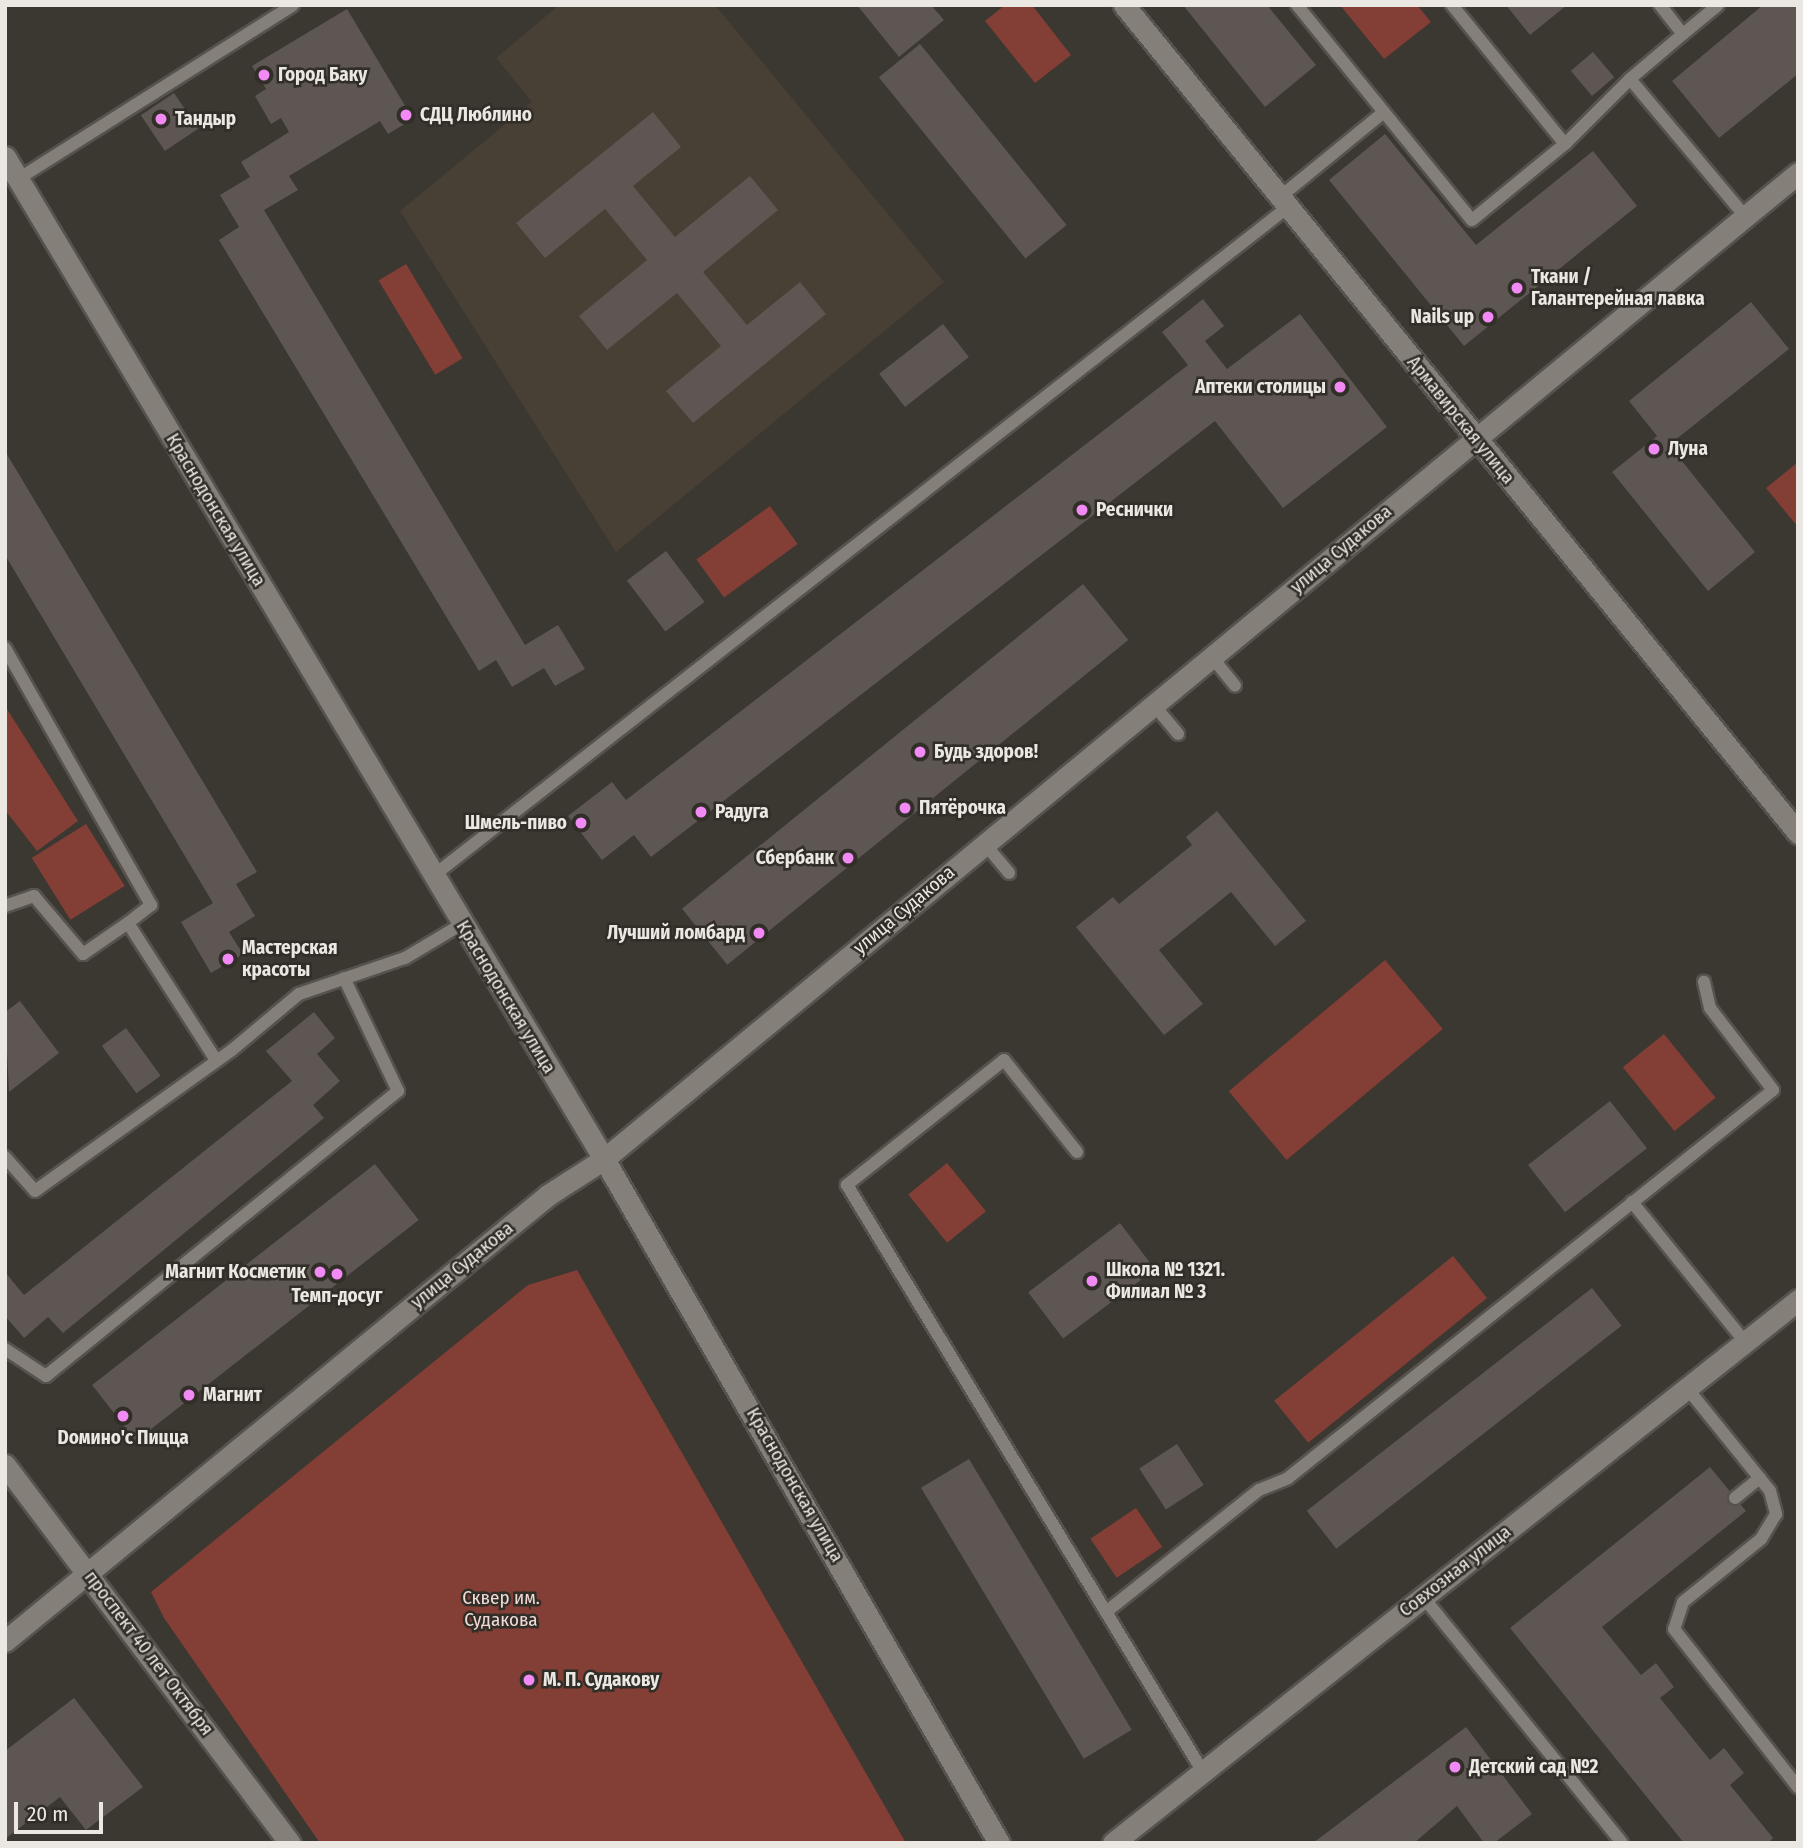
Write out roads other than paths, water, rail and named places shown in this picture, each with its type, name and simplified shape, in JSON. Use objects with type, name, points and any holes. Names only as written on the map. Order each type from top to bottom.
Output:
[{"type":"street","name":"Армавирская улица","points":[[1125,5],[1798,833]]},
{"type":"street","name":"Краснодонская улица","points":[[5,157],[604,1159],[999,1843]]},
{"type":"street","name":"улица Судакова","points":[[5,1641],[548,1195],[604,1159],[1798,173]]},
{"type":"street","name":"Совхозная улица","points":[[1113,1843],[1798,1300]]},
{"type":"street","name":"проспект 40 лет Октября","points":[[5,1465],[290,1843]]},
{"type":"lane","points":[[18,179],[293,5]]},
{"type":"lane","points":[[1297,5],[1472,220],[1564,144],[1630,79],[1717,5]]},
{"type":"lane","points":[[1452,5],[1564,144]]},
{"type":"lane","points":[[1660,5],[1683,34]]},
{"type":"lane","points":[[1630,79],[1745,216]]},
{"type":"lane","points":[[433,876],[1284,202],[1384,112]]},
{"type":"lane","points":[[5,649],[151,905],[83,954],[34,896],[5,906]]},
{"type":"lane","points":[[1211,656],[1235,686]]},
{"type":"lane","points":[[1153,704],[1178,734]]},
{"type":"lane","points":[[984,843],[1009,873]]},
{"type":"lane","points":[[128,923],[216,1060]]},
{"type":"lane","points":[[5,1157],[35,1191],[216,1060],[299,994],[405,958],[462,924]]},
{"type":"lane","points":[[5,1349],[46,1376],[398,1091],[344,978]]},
{"type":"lane","points":[[1106,1612],[1258,1490],[1288,1478],[1773,1090],[1710,1008],[1704,982]]},
{"type":"lane","points":[[1077,1152],[1004,1060],[847,1185],[1203,1772]]},
{"type":"lane","points":[[1632,1202],[1745,1342]]},
{"type":"lane","points":[[1687,1388],[1760,1478],[1776,1505],[1769,1532],[1683,1602],[1674,1629],[1798,1787]]},
{"type":"lane","points":[[1735,1498],[1760,1478]]},
{"type":"lane","points":[[1423,1597],[1622,1843]]},
{"type":"place","name":"Город Баку","points":[[264,75]]},
{"type":"place","name":"СДЦ Люблино","points":[[406,115]]},
{"type":"place","name":"Тандыр","points":[[161,119]]},
{"type":"place","name":"Ткани / Галантерейная лавка","points":[[1517,288]]},
{"type":"place","name":"Nails up","points":[[1488,317]]},
{"type":"place","name":"Аптеки столицы","points":[[1340,387]]},
{"type":"place","name":"Луна","points":[[1654,449]]},
{"type":"place","name":"Реснички","points":[[1082,510]]},
{"type":"place","name":"Будь здоров!","points":[[920,752]]},
{"type":"place","name":"Пятёрочка","points":[[905,808]]},
{"type":"place","name":"Радуга","points":[[701,812]]},
{"type":"place","name":"Шмель-пиво","points":[[581,823]]},
{"type":"place","name":"Сбербанк","points":[[848,858]]},
{"type":"place","name":"Лучший ломбард","points":[[759,933]]},
{"type":"place","name":"Мастерская красоты","points":[[228,959]]},
{"type":"place","name":"Магнит Косметик","points":[[320,1272]]},
{"type":"place","name":"Темп-досуг","points":[[337,1274]]},
{"type":"place","name":"Школа № 1321. Филиал № 3","points":[[1092,1281]]},
{"type":"place","name":"Магнит","points":[[189,1395]]},
{"type":"place","name":"Dомино'с Пицца","points":[[123,1416]]},
{"type":"place","name":"М. П. Судакову","points":[[529,1680]]},
{"type":"place","name":"Детский сад №2","points":[[1455,1767]]},
{"type":"park label","name":"Сквер им. Судакова","points":[[501,1609]]}]
